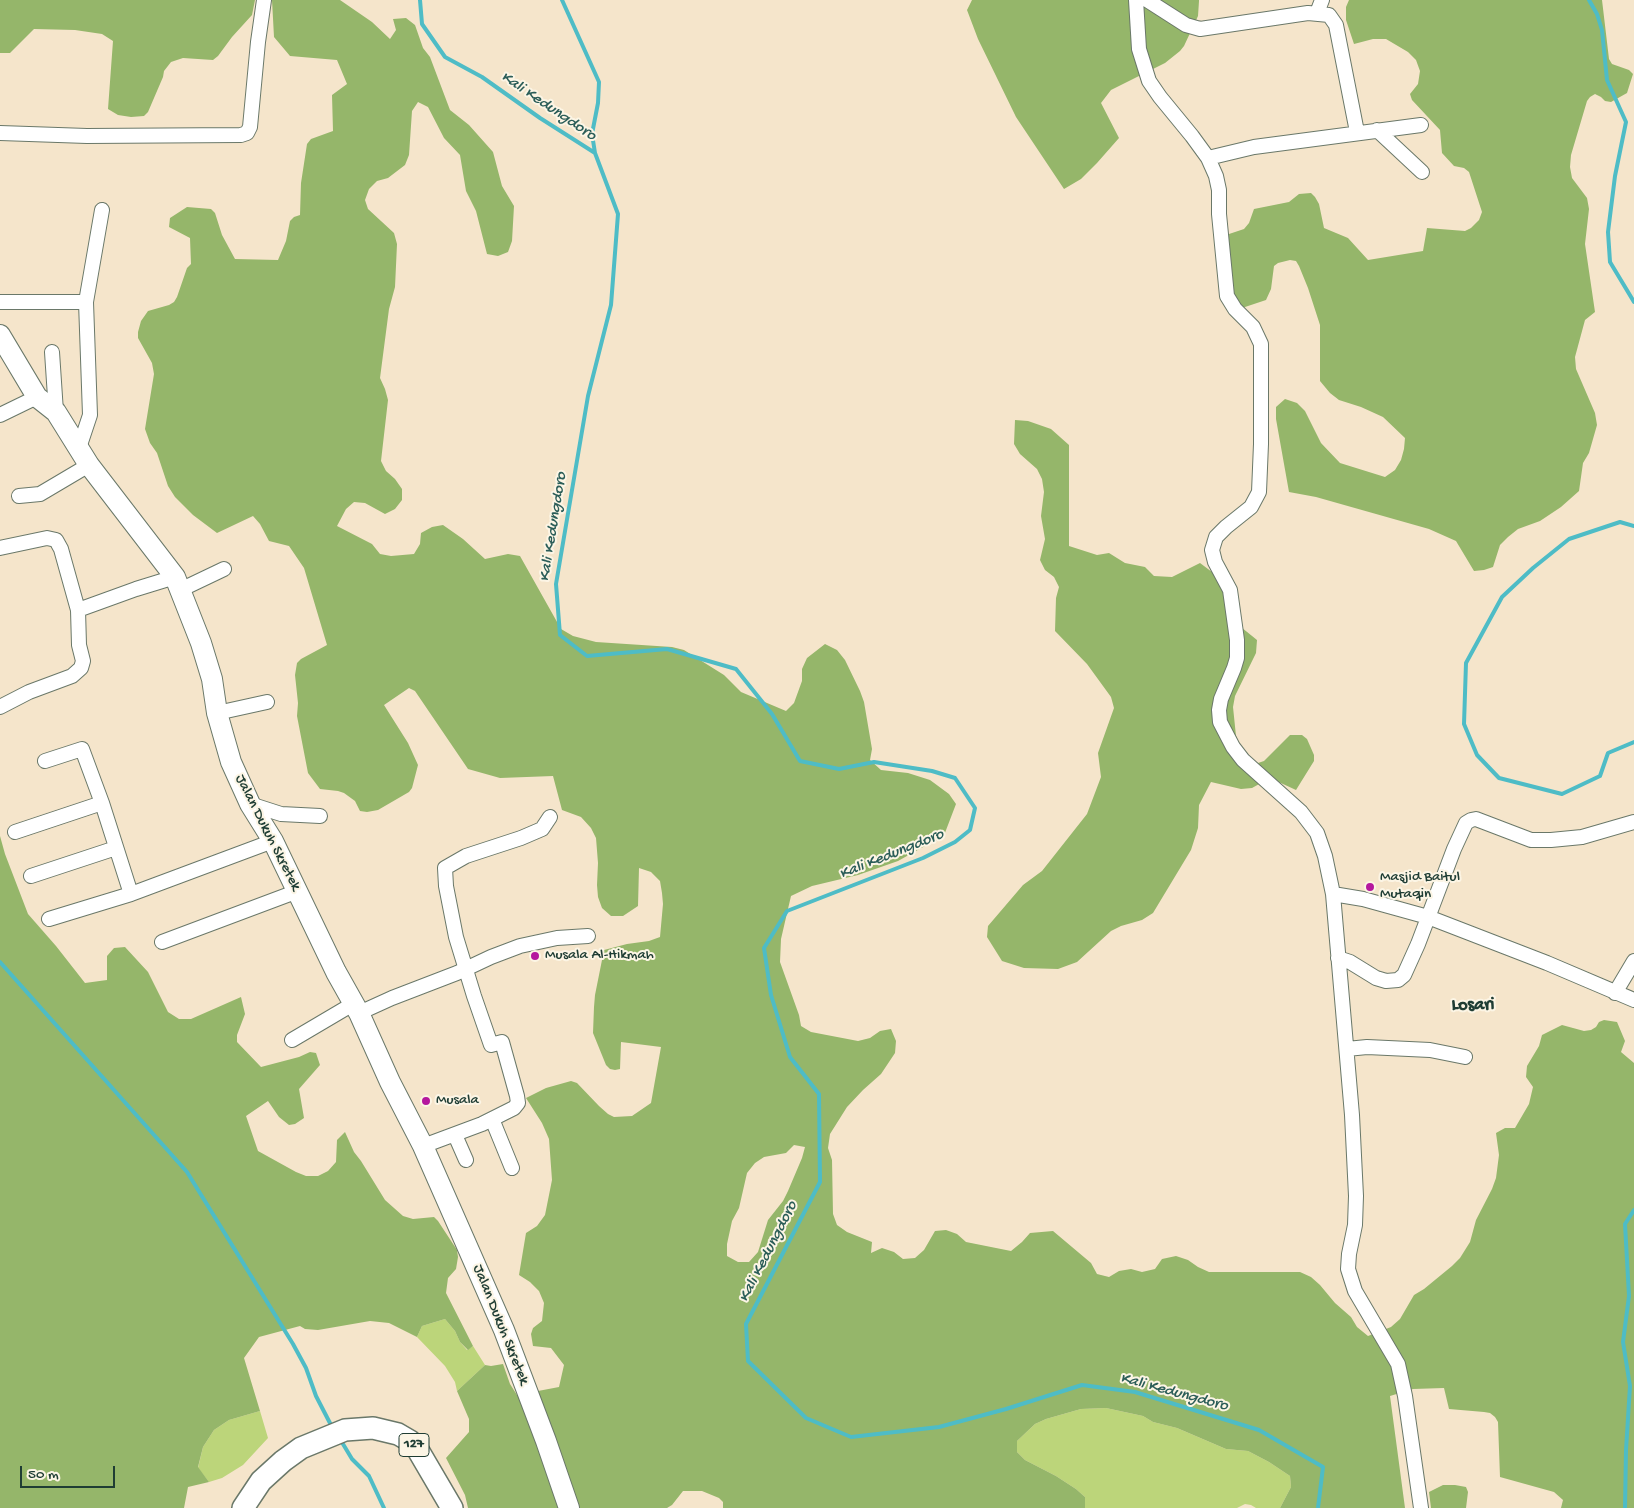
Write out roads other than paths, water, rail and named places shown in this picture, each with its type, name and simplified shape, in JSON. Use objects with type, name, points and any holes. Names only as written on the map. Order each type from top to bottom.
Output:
[{"type":"main road","name":"127","points":[[243,1508],[261,1481],[301,1448],[336,1433],[373,1428],[398,1434],[410,1441],[418,1450],[452,1508]]},
{"type":"street","points":[[0,132],[87,136],[241,135],[247,133],[250,127],[264,0]]},
{"type":"street","points":[[1136,0],[1139,49],[1149,81],[1208,158],[1218,182],[1227,296],[1230,304],[1252,327],[1261,344],[1259,492],[1251,507],[1216,537],[1212,550],[1215,562],[1230,590],[1237,640],[1237,658],[1221,699],[1219,710],[1220,722],[1233,747],[1243,760],[1292,803],[1308,820],[1317,833],[1326,856],[1333,894],[1347,1049],[1356,1196],[1355,1225],[1348,1262],[1350,1278],[1355,1291],[1398,1364],[1405,1396],[1422,1508]]},
{"type":"street","points":[[1147,0],[1186,25],[1200,29],[1320,6],[1336,25],[1357,132]]},
{"type":"street","points":[[1208,158],[1254,147],[1421,125]]},
{"type":"street","points":[[1377,130],[1422,172]]},
{"type":"street","points":[[19,496],[40,494],[84,456],[90,415],[86,302],[102,210]]},
{"type":"street","points":[[0,302],[86,302]]},
{"type":"street","points":[[0,336],[37,397],[0,415]]},
{"type":"street","points":[[52,352],[56,412]]},
{"type":"street","name":"Jalan Dukuh Skretek","points":[[37,397],[56,412],[84,456],[178,584],[201,643],[212,679],[217,713],[230,762],[250,804],[273,841],[423,1146],[504,1330],[546,1440],[569,1508]]},
{"type":"street","points":[[0,548],[47,538],[56,540],[61,548],[78,610],[79,645],[83,661],[81,668],[72,676],[28,692],[0,706]]},
{"type":"street","points":[[78,610],[136,589],[178,584],[224,569]]},
{"type":"street","points":[[217,713],[267,702]]},
{"type":"street","points":[[45,761],[82,749],[102,803],[131,894]]},
{"type":"street","points":[[15,832],[102,803]]},
{"type":"street","points":[[250,804],[281,814],[320,816]]},
{"type":"street","points":[[423,1146],[492,1119],[514,1108],[518,1103],[502,1042],[491,1045],[474,996],[456,937],[446,886],[445,868],[466,856],[542,829],[550,817]]},
{"type":"street","points":[[1338,958],[1350,962],[1376,978],[1386,981],[1398,980],[1404,975],[1454,848],[1466,823],[1471,820],[1476,819],[1531,840],[1551,840],[1582,836],[1634,822]]},
{"type":"street","points":[[49,919],[131,894],[273,841]]},
{"type":"street","points":[[31,876],[116,848]]},
{"type":"street","points":[[162,942],[298,891]]},
{"type":"street","points":[[1333,894],[1363,899],[1428,917],[1547,963],[1634,1000]]},
{"type":"street","points":[[292,1040],[356,1009],[392,998],[520,946],[557,938],[588,936]]},
{"type":"street","points":[[1615,993],[1634,961]]},
{"type":"street","points":[[1347,1049],[1367,1047],[1430,1050],[1466,1057]]},
{"type":"street","points":[[492,1119],[512,1168]]},
{"type":"street","points":[[455,1135],[466,1160]]},
{"type":"waterway","name":"Kali Kedungdoro","points":[[420,0],[422,24],[445,57],[482,77],[540,118],[595,153],[618,214],[611,305],[588,396],[556,584],[560,635],[587,656],[667,649],[736,669],[772,714],[800,761],[839,769],[874,762],[932,771],[955,778],[975,808],[970,830],[955,842],[923,858],[787,911],[764,948],[771,995],[790,1057],[819,1094],[820,1182],[746,1324],[748,1361],[806,1418],[851,1437],[939,1427],[1006,1409],[1082,1385],[1135,1392],[1259,1430],[1323,1467],[1318,1508]]},
{"type":"waterway","points":[[562,0],[599,82],[598,103],[592,134],[595,153]]},
{"type":"waterway","points":[[1589,0],[1597,14],[1602,30],[1607,80],[1626,122],[1615,176],[1608,232],[1610,262],[1634,302]]},
{"type":"waterway","points":[[1634,526],[1620,522],[1569,539],[1533,568],[1502,597],[1466,663],[1464,724],[1477,755],[1499,778],[1562,794],[1600,776],[1608,753],[1634,742]]},
{"type":"waterway","points":[[0,962],[187,1172],[293,1344],[306,1368],[316,1396],[332,1427]]},
{"type":"waterway","points":[[1625,1508],[1630,1386],[1623,1342],[1629,1296],[1625,1224],[1634,1210]]},
{"type":"waterway","points":[[340,1439],[352,1459],[369,1476],[384,1508]]},
{"type":"place","name":"Masjid Baitul Mutaqin","points":[[1370,887]]},
{"type":"place","name":"Musala Al-Hikmah","points":[[535,956]]},
{"type":"place","name":"Musala","points":[[426,1101]]},
{"type":"district","name":"Losari","points":[[1473,1006]]}]
